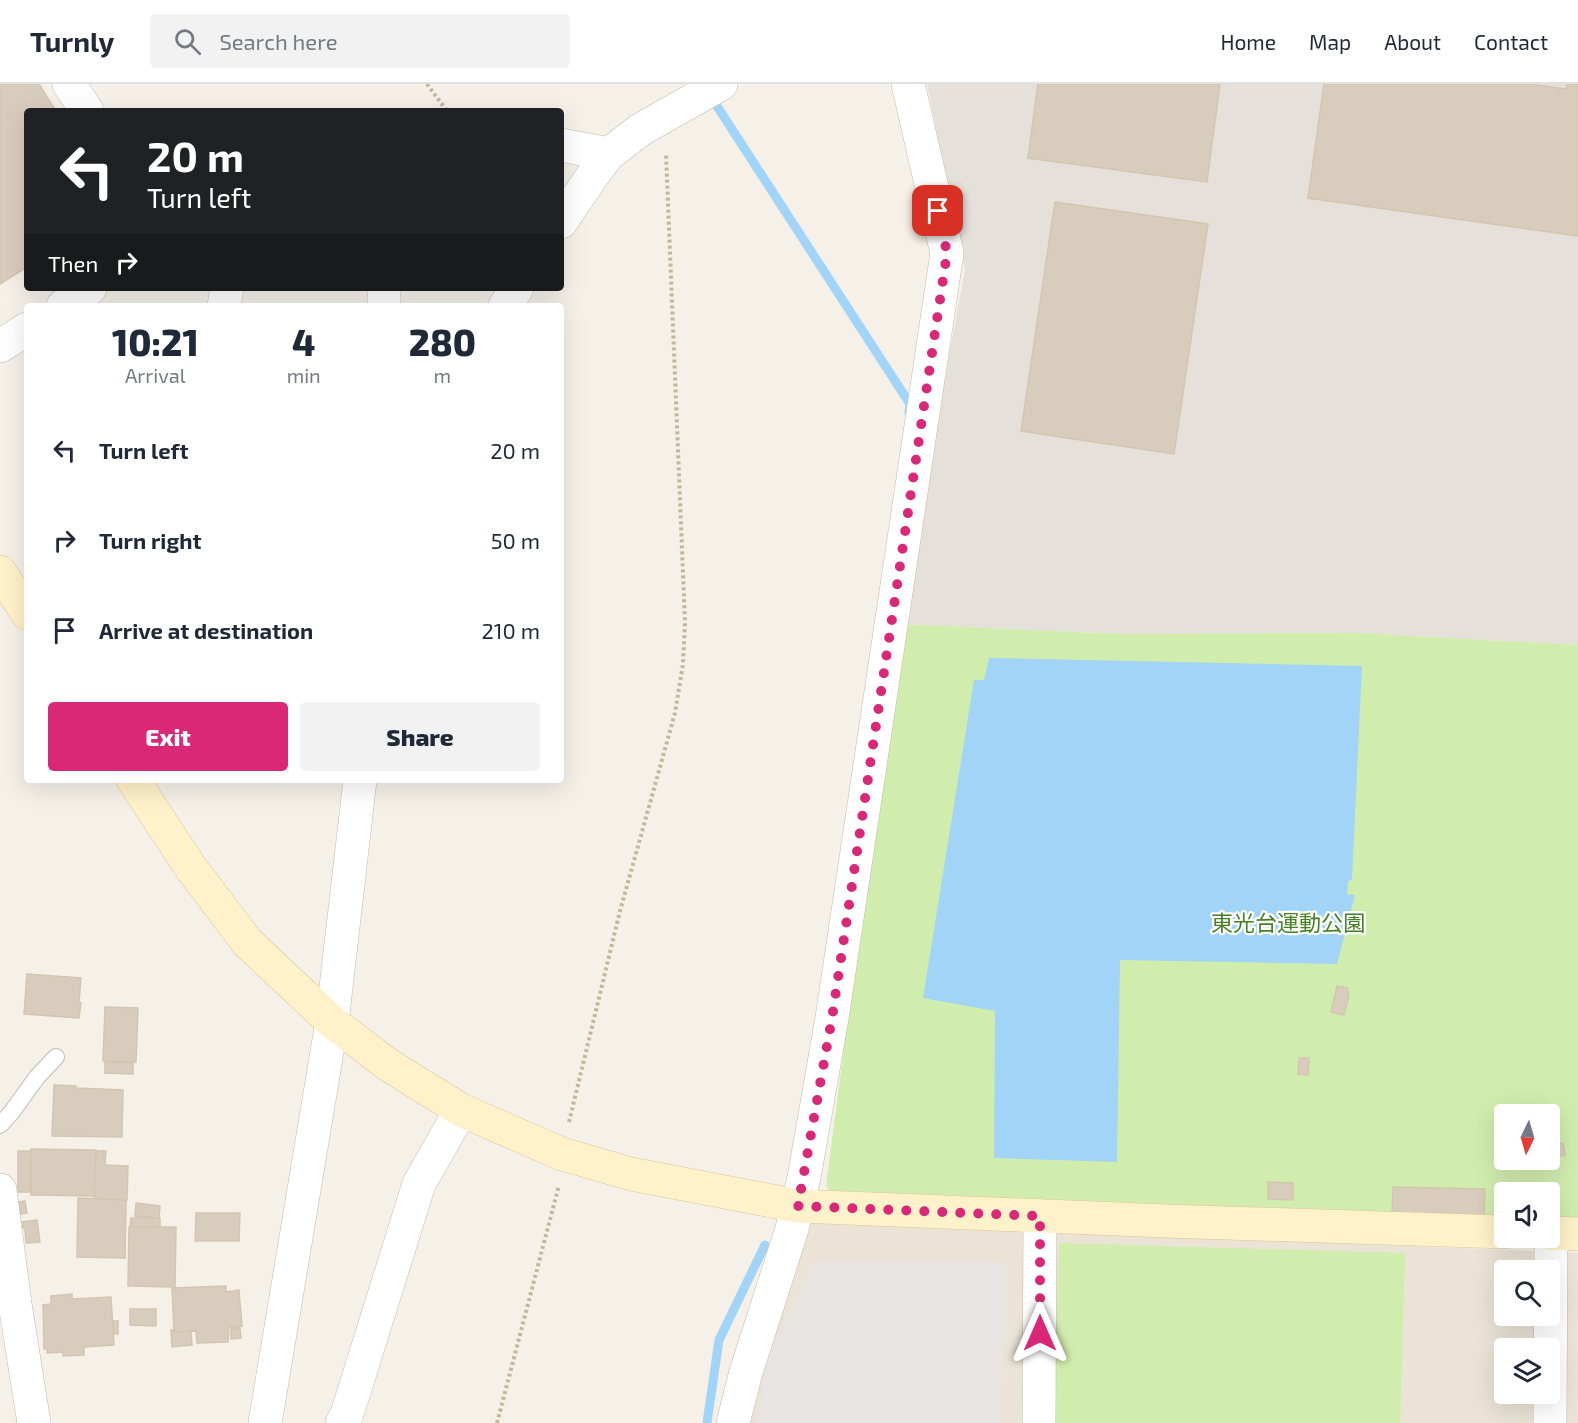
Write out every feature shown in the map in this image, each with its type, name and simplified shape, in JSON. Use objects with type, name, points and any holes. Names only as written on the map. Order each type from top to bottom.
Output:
[{"type":"street","points":[[69,84],[85,108]]},
{"type":"street","points":[[564,218],[609,154],[640,130],[721,84]]},
{"type":"street","points":[[733,1423],[746,1372],[798,1206],[832,1018],[947,253],[908,84]]},
{"type":"street","points":[[564,146],[609,154]]},
{"type":"street","points":[[68,303],[86,291]]},
{"type":"street","points":[[0,346],[24,331]]},
{"type":"street","points":[[0,572],[24,608]]},
{"type":"street","points":[[135,783],[191,868],[247,942],[332,1022],[387,1064],[461,1110],[562,1154],[631,1174],[798,1206],[1494,1232]]},
{"type":"street","points":[[265,1423],[332,1022],[360,783]]},
{"type":"street","points":[[342,1423],[347,1414],[419,1184],[461,1110]]},
{"type":"street","points":[[0,1190],[8,1305],[34,1423]]},
{"type":"street","points":[[1039,1423],[1040,1216]]},
{"type":"street","points":[[1550,1423],[1559,1248]]},
{"type":"lane","points":[[0,1125],[37,1077],[56,1057]]},
{"type":"path","points":[[427,84],[445,108]]},
{"type":"path","points":[[497,1423],[559,1184],[562,1154],[620,911],[675,713],[683,664],[686,623],[664,117]]},
{"type":"shaded area","points":[[927,84],[1578,84],[1578,645],[1358,633],[1120,634],[899,624],[965,270]]},
{"type":"shaded area","points":[[799,1221],[1578,1253],[1578,1423],[725,1423]]},
{"type":"shaded area","points":[[814,1262],[1006,1262],[1002,1423],[757,1423],[767,1359]]},
{"type":"green space","name":"東光台運動公園","points":[[899,624],[1120,634],[1358,633],[1578,645],[1578,1221],[1560,1220],[1560,1182],[1494,1182],[1494,1218],[835,1198],[826,1186]]},
{"type":"green space","points":[[1059,1243],[1405,1253],[1400,1423],[1054,1423]]},
{"type":"water","points":[[989,658],[1362,666],[1352,879],[1348,882],[1347,894],[1355,895],[1337,964],[1120,960],[1117,1162],[994,1158],[995,1011],[923,998],[974,680],[984,680]]},
{"type":"building","points":[[0,84],[39,84],[54,108],[24,108],[24,269],[0,284]]},
{"type":"building","points":[[1038,84],[1220,84],[1207,182],[1028,158]]},
{"type":"building","points":[[1324,84],[1529,84],[1566,89],[1567,84],[1578,84],[1578,236],[1308,198]]},
{"type":"building","points":[[1055,202],[1208,224],[1174,454],[1021,431]]},
{"type":"building","points":[[27,974],[81,978],[79,1018],[24,1014]]},
{"type":"building","points":[[1337,986],[1347,988],[1349,995],[1344,1015],[1331,1012]]},
{"type":"building","points":[[105,1007],[138,1008],[136,1062],[103,1061]]},
{"type":"building","points":[[1299,1058],[1309,1058],[1308,1075],[1298,1074]]},
{"type":"building","points":[[105,1062],[133,1063],[133,1074],[105,1073]]},
{"type":"building","points":[[54,1085],[123,1090],[122,1137],[52,1136]]},
{"type":"building","points":[[1560,1143],[1563,1143],[1565,1155],[1560,1156]]},
{"type":"building","points":[[31,1149],[96,1150],[94,1196],[31,1195]]},
{"type":"building","points":[[18,1151],[31,1151],[30,1192],[18,1192]]},
{"type":"building","points":[[96,1151],[106,1151],[105,1165],[128,1166],[127,1200],[94,1199]]},
{"type":"building","points":[[1268,1182],[1293,1183],[1293,1200],[1268,1199]]},
{"type":"building","points":[[1393,1187],[1485,1189],[1484,1215],[1392,1213]]},
{"type":"building","points":[[78,1198],[126,1200],[125,1258],[77,1257]]},
{"type":"building","points":[[25,1201],[27,1213],[20,1214],[18,1202]]},
{"type":"building","points":[[136,1203],[160,1206],[159,1218],[135,1216]]},
{"type":"building","points":[[196,1213],[240,1213],[239,1241],[195,1241]]},
{"type":"building","points":[[131,1218],[160,1218],[160,1227],[130,1227]]},
{"type":"building","points":[[37,1220],[40,1242],[26,1243],[25,1228],[22,1222]]},
{"type":"building","points":[[129,1227],[176,1227],[175,1287],[128,1286]]},
{"type":"building","points":[[226,1286],[226,1292],[239,1290],[242,1326],[229,1327],[228,1342],[197,1343],[196,1331],[174,1332],[172,1288]]},
{"type":"building","points":[[72,1294],[72,1299],[111,1297],[114,1345],[84,1347],[84,1355],[63,1356],[63,1352],[47,1353],[47,1349],[44,1349],[43,1305],[51,1304],[51,1296]]},
{"type":"building","points":[[130,1309],[156,1309],[156,1326],[130,1325]]},
{"type":"building","points":[[113,1321],[118,1321],[118,1334],[113,1334]]},
{"type":"building","points":[[231,1328],[240,1328],[241,1338],[231,1339]]},
{"type":"building","points":[[171,1330],[174,1332],[191,1331],[192,1345],[172,1347]]},
{"type":"waterway","points":[[713,100],[910,404],[909,412]]},
{"type":"waterway","points":[[707,1423],[719,1340],[765,1245]]},
{"type":"route","points":[[938,211],[947,253],[832,1018],[798,1206],[1040,1216],[1040,1333]]}]
